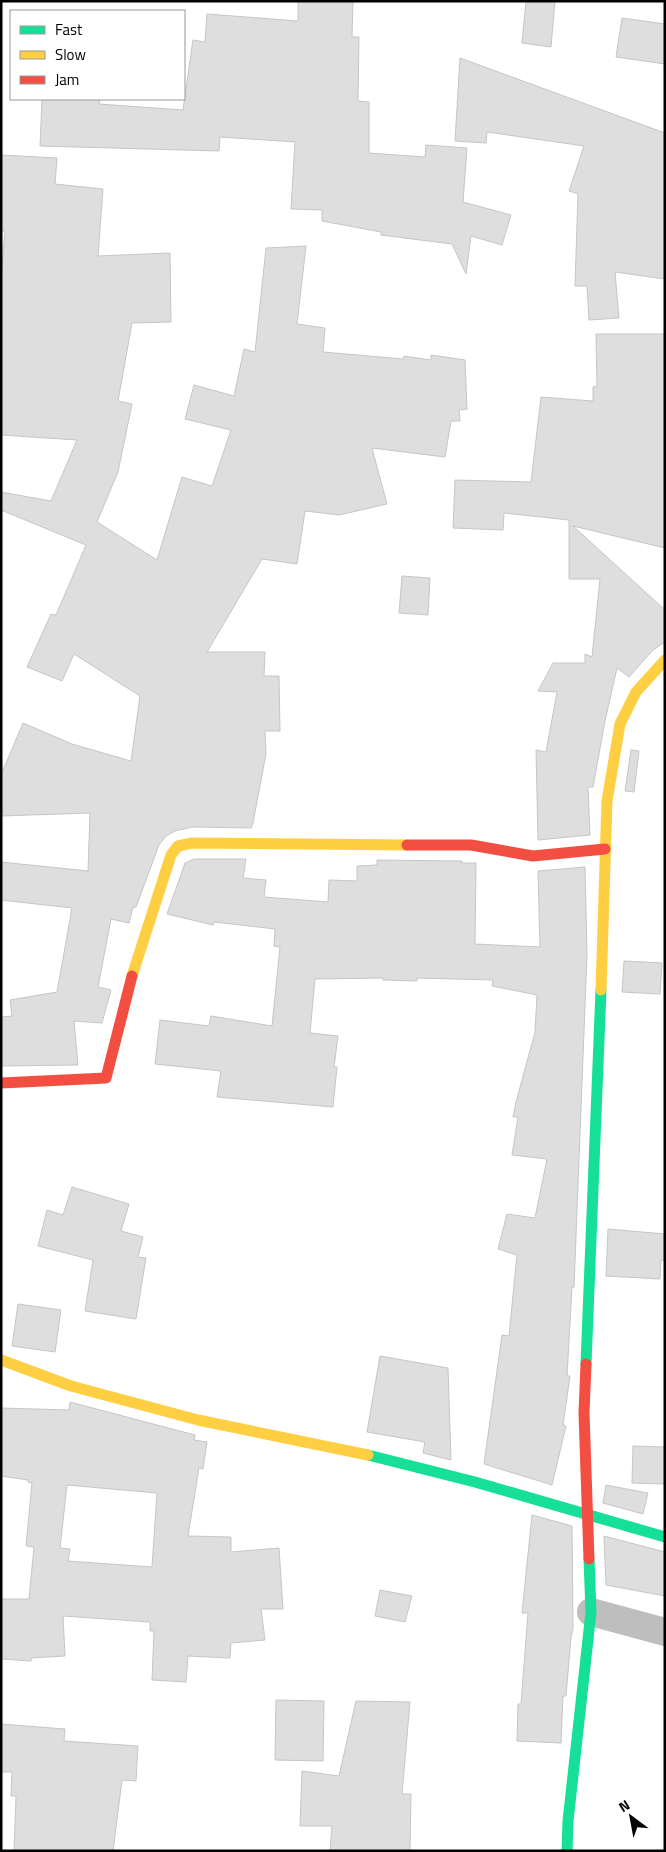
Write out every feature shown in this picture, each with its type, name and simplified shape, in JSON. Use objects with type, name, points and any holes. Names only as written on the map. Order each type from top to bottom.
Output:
[{"type":"street","points":[[567,1851],[568,1821],[591,1612],[584,1413],[596,1152],[607,801],[620,724],[636,692],[665,660]]},
{"type":"street","points":[[1,1083],[106,1078],[122,1008],[149,917],[171,855],[178,846],[192,843],[471,845],[533,856],[605,849]]},
{"type":"street","points":[[1,1360],[71,1386],[198,1420],[343,1448],[665,1537]]},
{"type":"street","points":[[591,1612],[665,1632]]},
{"type":"building","points":[[298,1],[353,1],[352,37],[359,37],[358,101],[369,102],[369,153],[425,157],[426,145],[467,148],[463,202],[511,215],[502,245],[471,236],[466,274],[452,244],[381,235],[381,232],[322,221],[322,210],[291,209],[295,142],[220,137],[219,151],[40,146],[42,100],[100,100],[99,104],[183,110],[193,40],[205,42],[207,14],[298,21]]},
{"type":"building","points":[[526,1],[555,1],[551,47],[522,43]]},
{"type":"building","points":[[622,18],[665,24],[665,64],[616,57]]},
{"type":"building","points":[[460,58],[665,133],[665,279],[615,272],[619,318],[589,320],[587,286],[575,286],[578,194],[569,191],[584,146],[487,132],[486,143],[455,141]]},
{"type":"building","points":[[1,155],[57,158],[55,184],[103,189],[98,256],[170,253],[171,322],[132,323],[118,401],[132,404],[118,472],[97,522],[157,560],[182,477],[212,486],[231,430],[185,419],[194,385],[234,396],[244,349],[255,352],[266,248],[306,246],[297,324],[325,328],[323,352],[403,359],[404,356],[431,360],[431,355],[465,360],[467,409],[459,410],[460,421],[451,421],[445,457],[372,448],[387,504],[339,515],[305,511],[297,564],[262,559],[207,652],[265,652],[264,676],[279,676],[280,731],[265,731],[266,754],[253,823],[251,828],[192,827],[175,831],[166,836],[159,845],[136,907],[133,907],[129,923],[111,919],[98,987],[111,990],[102,1023],[74,1021],[78,1065],[1,1066],[1,1017],[12,1016],[10,1000],[57,992],[72,908],[1,900],[1,862],[88,871],[90,813],[1,816],[1,775],[23,723],[72,744],[131,761],[140,696],[74,654],[62,681],[27,667],[51,614],[56,615],[86,545],[1,510],[1,492],[51,501],[77,440],[1,435],[1,277],[5,231],[1,231]]},
{"type":"building","points":[[596,334],[665,334],[665,548],[573,526],[665,610],[665,642],[653,650],[629,677],[617,668],[593,787],[588,787],[590,835],[538,840],[536,750],[546,752],[557,692],[538,691],[553,663],[585,663],[585,654],[592,657],[600,579],[569,579],[569,520],[504,513],[503,530],[453,528],[455,480],[531,482],[541,397],[593,401],[593,387],[597,386]]},
{"type":"building","points":[[402,576],[430,578],[428,615],[399,613]]},
{"type":"building","points":[[631,750],[639,751],[634,792],[625,791]]},
{"type":"building","points":[[194,859],[246,859],[243,878],[266,880],[264,897],[328,902],[329,880],[357,881],[357,866],[377,865],[377,860],[462,861],[462,863],[476,863],[475,944],[540,947],[538,871],[585,867],[587,955],[574,1287],[572,1287],[567,1376],[570,1376],[563,1425],[566,1426],[552,1485],[484,1464],[502,1335],[509,1336],[517,1255],[498,1249],[507,1214],[535,1218],[547,1159],[512,1155],[518,1117],[513,1117],[535,1032],[537,995],[492,986],[493,980],[417,978],[417,981],[383,980],[383,978],[315,979],[310,1033],[338,1036],[334,1067],[337,1067],[333,1107],[217,1097],[221,1071],[155,1064],[160,1020],[209,1026],[211,1016],[272,1026],[280,947],[274,946],[275,929],[214,922],[213,925],[167,914],[185,863]]},
{"type":"building","points":[[624,961],[662,963],[660,994],[622,992]]},
{"type":"building","points":[[72,1187],[129,1204],[121,1231],[143,1237],[138,1257],[146,1258],[136,1319],[85,1311],[93,1260],[38,1246],[47,1210],[63,1215]]},
{"type":"building","points":[[608,1229],[665,1234],[665,1260],[661,1260],[660,1279],[606,1276]]},
{"type":"building","points":[[18,1304],[61,1310],[55,1352],[12,1346]]},
{"type":"building","points":[[380,1356],[448,1368],[451,1460],[423,1453],[425,1442],[367,1432]]},
{"type":"building","points":[[70,1402],[195,1435],[194,1440],[207,1442],[203,1469],[199,1468],[188,1536],[231,1537],[231,1552],[279,1548],[283,1609],[261,1609],[265,1640],[231,1643],[230,1658],[188,1656],[186,1682],[152,1680],[154,1631],[150,1631],[150,1622],[63,1616],[65,1656],[31,1658],[31,1661],[1,1659],[1,1599],[29,1599],[34,1547],[26,1546],[32,1483],[28,1482],[28,1480],[1,1476],[1,1408],[69,1410]],"holes":[[[67,1485],[157,1493],[152,1567],[68,1561],[70,1549],[60,1548]]]},
{"type":"building","points":[[633,1446],[665,1447],[665,1484],[632,1483]]},
{"type":"building","points":[[606,1485],[648,1493],[643,1514],[603,1503]]},
{"type":"building","points":[[532,1515],[572,1526],[573,1629],[566,1696],[563,1696],[561,1743],[517,1741],[518,1704],[521,1704],[528,1613],[522,1613]]},
{"type":"building","points":[[604,1536],[665,1552],[665,1596],[606,1585]]},
{"type":"building","points":[[380,1590],[412,1596],[405,1622],[375,1616]]},
{"type":"building","points":[[276,1700],[324,1701],[323,1761],[275,1760]]},
{"type":"building","points":[[356,1701],[410,1702],[402,1794],[411,1794],[410,1851],[330,1851],[332,1826],[300,1826],[302,1771],[339,1776]]},
{"type":"building","points":[[1,1724],[65,1729],[64,1741],[138,1746],[136,1781],[122,1780],[113,1851],[14,1851],[16,1796],[11,1796],[12,1772],[1,1772]]},
{"type":"traffic: fast","points":[[586,1364],[601,990]]},
{"type":"traffic: fast","points":[[368,1455],[475,1482],[665,1537]]},
{"type":"traffic: fast","points":[[567,1851],[568,1821],[591,1612],[589,1559]]},
{"type":"traffic: slow","points":[[601,990],[607,801],[620,724],[636,692],[665,660]]},
{"type":"traffic: slow","points":[[132,976],[171,855],[178,846],[192,843],[407,845]]},
{"type":"traffic: slow","points":[[1,1360],[71,1386],[198,1420],[368,1455]]},
{"type":"traffic: jam","points":[[407,845],[471,845],[533,856],[605,849]]},
{"type":"traffic: jam","points":[[1,1083],[106,1078],[132,976]]},
{"type":"traffic: jam","points":[[586,1364],[584,1413],[589,1559]]}]
